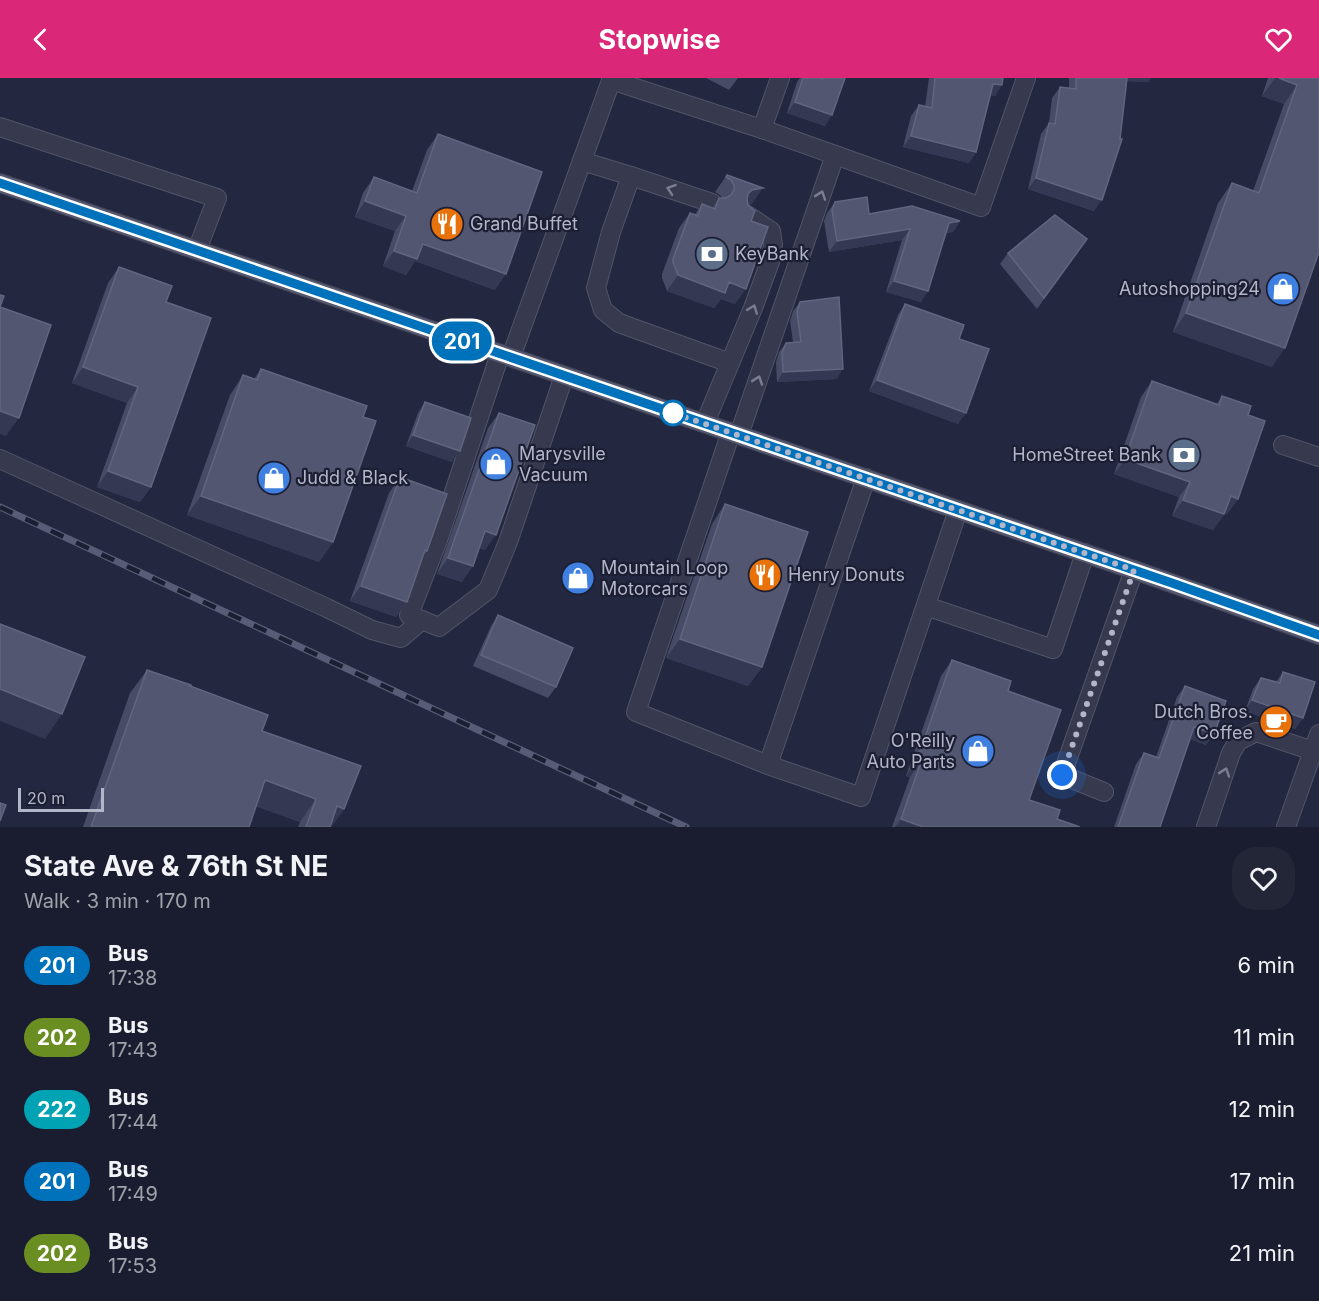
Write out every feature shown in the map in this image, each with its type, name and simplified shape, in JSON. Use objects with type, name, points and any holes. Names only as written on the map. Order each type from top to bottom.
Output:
[{"type":"main road","points":[[0,183],[1319,635]]},
{"type":"street","points":[[762,129],[780,78]]},
{"type":"street","points":[[564,376],[508,542],[488,590],[439,627],[410,615],[612,79],[762,129],[981,207],[1026,78]]},
{"type":"street","points":[[0,127],[217,198],[197,250]]},
{"type":"street","points":[[835,155],[636,712],[768,765],[861,796],[958,510]]},
{"type":"street","points":[[582,161],[712,203]]},
{"type":"street","points":[[631,176],[611,232],[596,288],[603,310],[619,323],[730,363]]},
{"type":"street","points":[[705,423],[753,309],[771,259],[773,245],[771,231],[747,215]]},
{"type":"street","points":[[1283,445],[1319,457]]},
{"type":"street","points":[[0,459],[372,630],[401,638],[422,620]]},
{"type":"street","points":[[768,765],[866,478]]},
{"type":"street","points":[[926,606],[1053,649],[1085,554]]},
{"type":"street","points":[[1104,792],[1062,775],[1134,570]]},
{"type":"street","points":[[1206,827],[1231,753],[1238,741],[1256,732],[1316,742],[1286,827]]},
{"type":"building","points":[[803,78],[845,78],[832,115],[795,102]]},
{"type":"building","points":[[935,78],[1003,78],[1002,85],[993,84],[976,152],[911,136],[919,105],[932,108]]},
{"type":"building","points":[[1076,78],[1127,78],[1120,139],[1122,139],[1102,200],[1036,178],[1049,123],[1055,124],[1060,87],[1076,89]]},
{"type":"building","points":[[1279,78],[1319,78],[1319,252],[1285,348],[1186,313],[1232,183],[1259,193],[1297,85]]},
{"type":"building","name":"Grand Buffet","points":[[438,134],[542,172],[506,274],[423,244],[417,259],[394,251],[406,216],[365,201],[374,177],[417,193]]},
{"type":"building","name":"KeyBank","points":[[727,175],[763,188],[752,190],[747,199],[748,205],[755,211],[751,221],[768,227],[746,289],[729,282],[725,293],[678,275],[673,259],[690,213],[698,216],[702,204],[715,209],[719,198],[731,195],[734,185],[726,177]]},
{"type":"building","points":[[867,197],[869,214],[912,206],[960,221],[949,223],[928,291],[894,281],[910,229],[837,241],[832,210],[835,202]]},
{"type":"building","points":[[1055,215],[1087,239],[1044,298],[1008,253]]},
{"type":"building","points":[[119,267],[172,286],[166,302],[211,318],[151,487],[108,471],[138,387],[83,367]]},
{"type":"building","points":[[0,295],[4,296],[0,307]]},
{"type":"building","points":[[839,297],[843,369],[783,372],[782,353],[786,343],[801,342],[797,312],[800,302]]},
{"type":"building","points":[[905,304],[964,325],[959,339],[989,349],[966,413],[877,380]]},
{"type":"building","points":[[0,307],[51,325],[19,418],[0,411]]},
{"type":"building","name":"Judd & Black","points":[[261,369],[367,406],[363,417],[376,421],[333,542],[201,496],[243,375],[257,380]]},
{"type":"building","name":"HomeStreet Bank","points":[[1152,381],[1219,405],[1222,396],[1251,406],[1248,415],[1265,421],[1238,499],[1231,496],[1224,514],[1183,500],[1190,482],[1125,459]]},
{"type":"building","points":[[425,402],[471,418],[460,451],[413,435]]},
{"type":"building","points":[[499,413],[535,425],[496,535],[485,531],[473,566],[448,558]]},
{"type":"building","points":[[400,477],[447,494],[407,602],[361,586]]},
{"type":"building","points":[[725,504],[808,532],[762,667],[680,639]]},
{"type":"building","points":[[498,615],[573,648],[556,687],[481,655]]},
{"type":"building","points":[[0,624],[85,657],[62,714],[0,689]]},
{"type":"building","name":"O'Reilly Auto Parts","points":[[952,660],[1011,681],[1008,691],[1061,710],[1029,800],[1060,810],[1057,819],[1080,827],[923,827],[901,819],[921,762],[917,760]]},
{"type":"building","points":[[147,670],[268,715],[262,731],[361,766],[344,809],[337,806],[330,827],[306,827],[316,799],[265,780],[249,827],[91,827]]},
{"type":"building","points":[[1283,672],[1315,682],[1303,718],[1252,700],[1261,678],[1280,683]]},
{"type":"building","points":[[1185,686],[1226,701],[1214,734],[1194,727],[1160,827],[1118,827],[1144,753],[1159,758]]},
{"type":"building","points":[[0,803],[6,805],[0,821]]},
{"type":"railway","points":[[0,507],[686,827]]},
{"type":"bus line","name":"201","points":[[0,183],[1319,635]]},
{"type":"place","name":"Grand Buffet","points":[[447,224]]},
{"type":"place","name":"KeyBank","points":[[712,254]]},
{"type":"place","name":"Autoshopping24","points":[[1283,289]]},
{"type":"place","name":"HomeStreet Bank","points":[[1184,455]]},
{"type":"place","name":"Marysville Vacuum","points":[[496,464]]},
{"type":"place","name":"Judd & Black","points":[[274,478]]},
{"type":"place","name":"Henry Donuts","points":[[765,575]]},
{"type":"place","name":"Mountain Loop Motorcars","points":[[578,578]]},
{"type":"place","name":"Dutch Bros. Coffee","points":[[1276,722]]},
{"type":"place","name":"O'Reilly Auto Parts","points":[[978,751]]},
{"type":"route","points":[[673,413],[664,410],[1134,570],[1062,775]]}]
